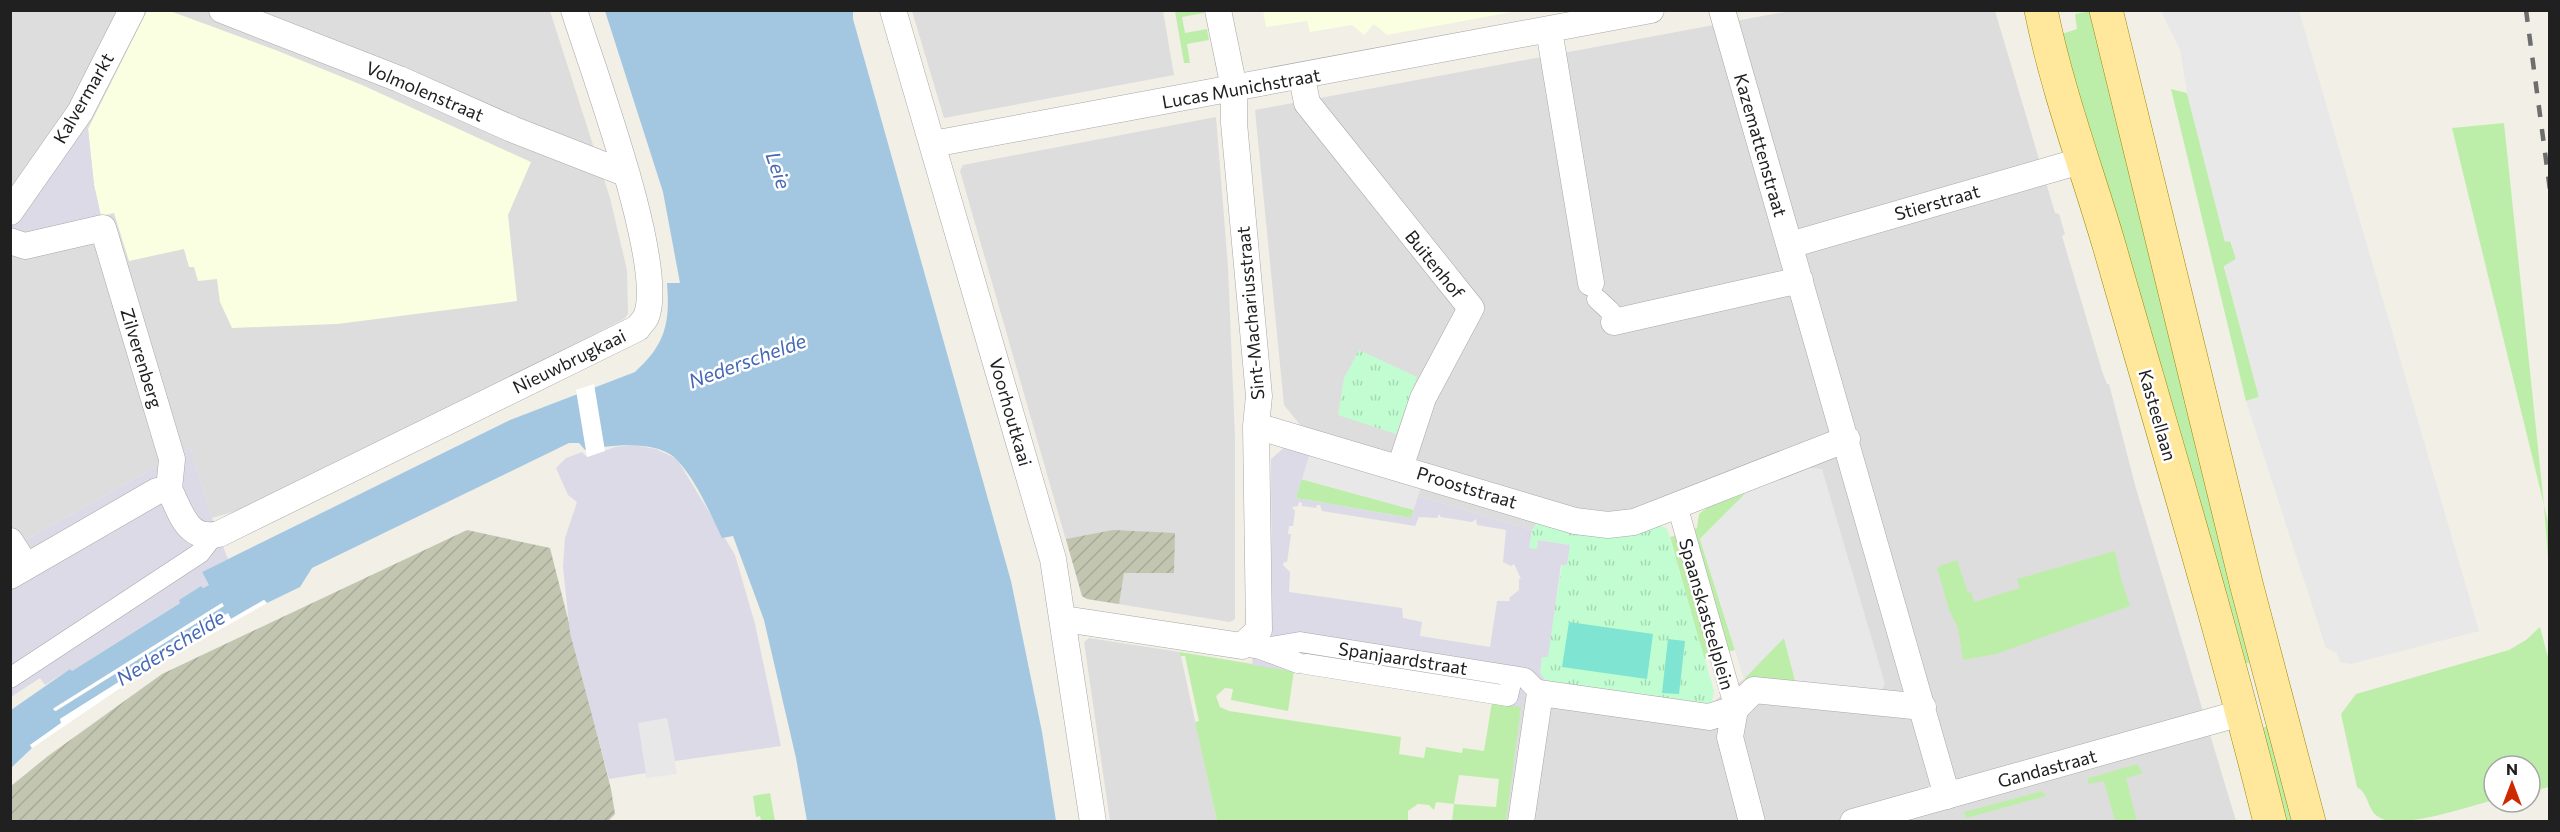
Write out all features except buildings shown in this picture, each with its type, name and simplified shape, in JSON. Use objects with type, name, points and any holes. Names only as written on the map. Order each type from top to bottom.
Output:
[{"type":"main road","name":"Kasteellaan","points":[[2041,10],[2048,44],[2084,159],[2270,822]]},
{"type":"main road","points":[[2106,10],[2247,587],[2309,822]]},
{"type":"street","name":"Kalvermarkt","points":[[10,213],[80,112],[132,10]]},
{"type":"street","name":"Volmolenstraat","points":[[222,10],[399,79],[512,129],[627,174]]},
{"type":"street","name":"Nieuwbrugkaai","points":[[208,536],[638,328],[646,318],[649,304],[648,267],[627,174],[574,10]]},
{"type":"street","name":"Voorhoutkaai","points":[[893,10],[1053,559],[1064,619],[1093,822]]},
{"type":"street","name":"Sint-Machariusstraat","points":[[1218,10],[1234,88],[1233,117],[1258,396],[1256,426],[1258,630],[1251,647]]},
{"type":"street","name":"Lucas Munichstraat","points":[[933,144],[1302,77],[1651,10]]},
{"type":"street","name":"Kazemattenstraat","points":[[1722,10],[1843,429]]},
{"type":"street","points":[[1549,30],[1594,291],[1610,310],[1614,322],[1800,280]]},
{"type":"street","name":"Buitenhof","points":[[1302,77],[1307,102],[1471,308],[1424,398],[1400,468]]},
{"type":"street","name":"Stierstraat","points":[[1790,245],[2084,159]]},
{"type":"street","name":"Zilverenberg","points":[[10,241],[25,246],[103,228],[172,459],[169,489]]},
{"type":"street","name":"Prooststraat","points":[[1256,426],[1575,521],[1608,525],[1634,522],[1677,505]]},
{"type":"street","points":[[1677,505],[1843,429],[1923,707],[1935,806]]},
{"type":"street","points":[[10,541],[18,571],[157,491],[169,489],[190,530],[208,536],[200,553],[10,678]]},
{"type":"street","name":"Spaanskasteelplein","points":[[1677,505],[1735,709],[1754,690],[1923,707]]},
{"type":"street","name":"Spanjaardstraat","points":[[1064,619],[1251,647],[1300,642],[1511,681],[1525,678],[1540,693],[1709,717],[1735,709]]},
{"type":"street","points":[[1251,647],[1302,664],[1508,696],[1511,681]]},
{"type":"street","points":[[1521,822],[1540,693]]},
{"type":"street","points":[[1735,709],[1730,737],[1752,822]]},
{"type":"street","name":"Gandastraat","points":[[1853,822],[1935,806],[2241,713]]},
{"type":"shaded area","points":[[1263,10],[1518,11],[1387,35],[1374,24],[1364,35],[1352,25],[1310,32],[1307,21],[1266,27]]},
{"type":"shaded area","points":[[11,11],[550,11],[610,198],[627,270],[628,314],[624,319],[498,384],[246,508],[212,518],[190,448],[11,548]]},
{"type":"shaded area","points":[[147,11],[170,11],[278,51],[362,85],[531,162],[508,215],[517,301],[337,324],[232,328],[220,302],[217,279],[198,281],[194,267],[189,267],[184,249],[129,261],[114,213],[101,216],[94,185],[88,129]]},
{"type":"shaded area","points":[[912,11],[1163,11],[1174,75],[944,118]]},
{"type":"shaded area","points":[[1790,11],[1995,11],[2055,213],[2059,214],[2065,234],[2062,236],[2102,371],[2109,384],[2135,485],[2236,821],[1506,821],[1510,705],[1524,690],[1546,681],[1709,705],[1744,679],[1796,684],[1779,480],[1660,525],[1538,522],[1532,530],[1418,496],[1424,475],[1314,442],[1284,405],[1255,110]]},
{"type":"shaded area","points":[[2161,11],[2299,11],[2479,631],[2351,664],[2340,662],[2337,653],[2326,648],[2246,401],[2259,397],[2224,266],[2236,259],[2231,241],[2225,242],[2187,93],[2180,49]]},
{"type":"shaded area","points":[[1216,117],[1228,267],[1235,438],[1235,619],[1230,622],[1087,599],[1082,596],[960,171],[963,165]]},
{"type":"shaded area","points":[[72,123],[88,129],[94,185],[101,216],[11,253],[10,202]]},
{"type":"shaded area","points":[[1314,442],[1424,474],[1414,510],[1301,479]]},
{"type":"shaded area","points":[[634,445],[656,449],[677,459],[735,555],[755,624],[781,746],[675,761],[667,718],[638,723],[646,773],[609,779],[570,633],[563,567],[565,538],[577,502],[568,495],[556,468],[566,458],[582,452],[587,457],[615,447]]},
{"type":"shaded area","points":[[1286,446],[1310,453],[1296,498],[1411,518],[1418,496],[1532,530],[1529,548],[1537,549],[1538,540],[1570,545],[1567,565],[1561,565],[1548,657],[1542,657],[1540,673],[1546,681],[1524,690],[1521,707],[1252,665],[1253,656],[1272,634],[1271,459]],"holes":[[[1299,502],[1302,506],[1316,508],[1320,505],[1322,511],[1415,526],[1419,517],[1437,518],[1439,514],[1441,517],[1472,522],[1476,519],[1477,525],[1506,530],[1503,562],[1511,566],[1514,564],[1521,579],[1519,579],[1519,590],[1509,598],[1510,601],[1497,601],[1490,647],[1420,636],[1422,622],[1403,618],[1402,608],[1289,592],[1290,572],[1283,565],[1287,562],[1291,534],[1288,534],[1289,526],[1293,526],[1295,511],[1292,507],[1298,506]]]},
{"type":"shaded area","points":[[190,448],[212,518],[228,559],[202,572],[210,585],[202,588],[201,586],[179,600],[181,602],[72,671],[70,669],[45,685],[40,678],[11,697],[11,548]]},
{"type":"shaded area","points":[[1809,468],[1822,469],[1885,684],[1880,692],[1796,684],[1784,638],[1744,679],[1700,539],[1746,493]]},
{"type":"shaded area","points":[[467,530],[550,548],[611,789],[615,814],[608,821],[11,822],[11,786],[48,756],[162,674]]},
{"type":"shaded area","points":[[1113,530],[1175,533],[1174,573],[1124,573],[1119,604],[1087,599],[1082,596],[1066,539]]},
{"type":"shaded area","points":[[1569,622],[1653,634],[1647,679],[1562,667]]},
{"type":"shaded area","points":[[1089,638],[1180,652],[1217,821],[1110,821],[1084,642]]},
{"type":"shaded area","points":[[1668,639],[1685,641],[1679,694],[1662,693]]},
{"type":"shaded area","points":[[667,718],[677,774],[646,778],[637,723]]},
{"type":"green space","points":[[1175,11],[1204,11],[1204,13],[1182,17],[1185,33],[1207,29],[1209,40],[1187,44],[1190,63],[1184,63]]},
{"type":"green space","points":[[2091,11],[2252,662],[2243,664],[2062,34],[2077,29],[2075,14]]},
{"type":"green space","points":[[2171,89],[2187,93],[2225,241],[2230,240],[2236,259],[2224,267],[2259,397],[2246,401]]},
{"type":"green space","points":[[2504,123],[2544,505],[2452,128]]},
{"type":"green space","points":[[1359,350],[1417,377],[1396,434],[1338,415],[1344,378]]},
{"type":"green space","points":[[1301,479],[1414,510],[1411,518],[1296,498]]},
{"type":"green space","points":[[1746,493],[1700,539],[1735,650],[1704,659],[1670,537],[1697,528],[1699,514],[1708,507]]},
{"type":"green space","points":[[2544,505],[2549,526],[2549,572]]},
{"type":"green space","points":[[1538,522],[1660,525],[1667,529],[1714,691],[1712,702],[1705,705],[1546,681],[1540,673],[1542,656],[1547,657],[1562,565],[1569,545],[1539,540],[1537,549],[1529,548],[1532,530]]},
{"type":"green space","points":[[2115,551],[2130,606],[1996,654],[1963,660],[1958,628],[1949,610],[1937,567],[1957,560],[1968,593],[1971,592],[1974,602],[2020,588],[2017,579]]},
{"type":"green space","points":[[2540,627],[2550,665],[2549,787],[2542,789],[2542,754],[2482,754],[2482,803],[2416,820],[2387,820],[2377,816],[2364,793],[2357,787],[2341,714],[2356,694],[2509,650],[2526,640]]},
{"type":"green space","points":[[1784,637],[1796,684],[1744,679]]},
{"type":"green space","points":[[1180,652],[1294,671],[1288,711],[1231,700],[1233,689],[1225,688],[1216,696],[1220,707],[1229,711],[1401,737],[1399,754],[1424,758],[1426,747],[1462,753],[1463,748],[1484,751],[1492,702],[1521,707],[1506,821],[1452,821],[1454,804],[1436,802],[1434,810],[1429,805],[1418,804],[1408,811],[1408,821],[1217,821],[1195,722],[1199,721],[1185,656],[1180,656]],"holes":[[[1459,775],[1499,779],[1496,807],[1454,804]]]},
{"type":"green space","points":[[2270,726],[2295,821],[2285,821],[2261,728]]},
{"type":"green space","points":[[2137,764],[2143,773],[2126,778],[2137,821],[2115,821],[2104,781],[2088,784],[2089,778]]},
{"type":"green space","points":[[2042,791],[2046,796],[1966,818],[1964,812]]},
{"type":"green space","points":[[770,793],[775,821],[761,821],[760,816],[756,817],[753,796]]},
{"type":"water","points":[[605,11],[853,11],[853,19],[1011,581],[1042,732],[1056,821],[807,821],[796,758],[764,620],[733,536],[722,538],[697,488],[678,461],[659,449],[634,445],[585,450],[579,443],[569,443],[312,568],[300,587],[267,603],[264,600],[231,619],[228,614],[60,719],[62,723],[30,745],[32,748],[11,768],[11,710],[70,669],[72,671],[180,603],[179,600],[201,586],[203,588],[209,585],[202,572],[510,420],[635,372],[654,352],[664,332],[668,310],[667,283],[680,283],[663,192]],"holes":[[[222,603],[223,606],[56,711],[54,708]]]},
{"type":"pier","points":[[594,384],[605,451],[587,457],[576,390]]},
{"type":"pier","points":[[264,600],[267,603],[141,674],[32,748],[30,745],[61,723],[60,719],[228,613],[231,619]]},
{"type":"pier","points":[[222,603],[224,606],[55,711],[53,709]]},
{"type":"railway","points":[[2526,10],[2550,190]]},
{"type":"water label","name":"Leie","points":[[779,170]]},
{"type":"water label","name":"Nederschelde","points":[[747,360]]},
{"type":"water label","name":"Nederschelde","points":[[170,647]]}]
